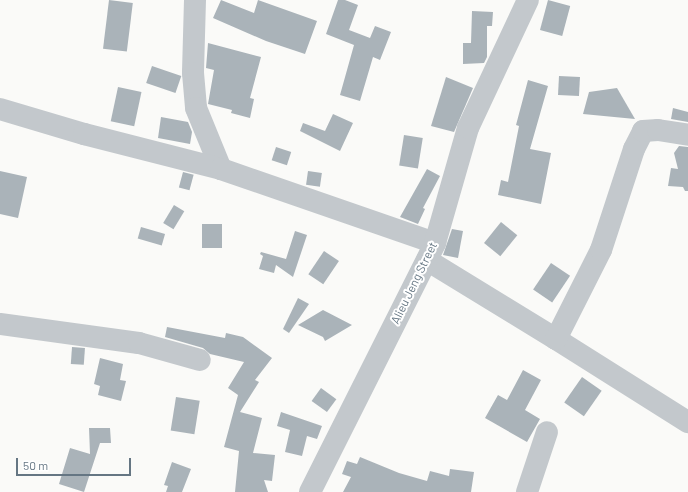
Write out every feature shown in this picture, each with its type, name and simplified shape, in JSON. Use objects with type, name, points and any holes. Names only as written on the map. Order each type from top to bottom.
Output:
[{"type":"street","points":[[195,0],[193,72],[196,108],[220,170]]},
{"type":"street","name":"Alieu Jeng Street","points":[[310,492],[431,252],[468,128],[528,0]]},
{"type":"street","points":[[0,109],[84,134],[220,170],[431,252],[556,339],[688,422]]},
{"type":"street","points":[[556,339],[601,250],[634,149],[643,131],[658,130],[688,136]]},
{"type":"street","points":[[0,324],[139,343],[200,360]]},
{"type":"street","points":[[527,492],[547,432]]},
{"type":"building","points":[[109,0],[133,3],[127,52],[103,49]]},
{"type":"building","points":[[221,0],[254,13],[258,0],[317,21],[305,54],[266,41],[213,18]]},
{"type":"building","points":[[338,0],[345,0],[358,5],[349,30],[370,38],[375,26],[391,32],[380,60],[373,57],[360,101],[340,95],[354,45],[326,34]]},
{"type":"building","points":[[548,0],[570,6],[562,36],[540,30]]},
{"type":"building","points":[[472,11],[493,12],[492,26],[487,26],[487,57],[484,63],[463,64],[463,43],[471,43]]},
{"type":"building","points":[[208,43],[261,57],[250,98],[254,99],[250,118],[231,113],[232,110],[208,104],[214,70],[206,68]]},
{"type":"building","points":[[152,66],[181,76],[175,93],[146,83]]},
{"type":"building","points":[[559,76],[580,77],[579,96],[558,95]]},
{"type":"building","points":[[446,77],[473,88],[454,132],[431,126]]},
{"type":"building","points":[[528,80],[548,86],[530,149],[551,153],[541,204],[498,195],[501,180],[508,182],[519,126],[516,125]]},
{"type":"building","points":[[118,87],[141,92],[134,126],[111,121]]},
{"type":"building","points":[[617,88],[635,119],[583,114],[589,92]]},
{"type":"building","points":[[673,108],[688,112],[688,122],[671,119]]},
{"type":"building","points":[[333,114],[353,123],[340,151],[300,131],[303,123],[325,131]]},
{"type":"building","points":[[161,117],[188,122],[192,132],[190,144],[158,138]]},
{"type":"building","points":[[404,135],[423,138],[418,169],[399,166]]},
{"type":"building","points":[[679,146],[688,147],[688,191],[685,191],[683,187],[668,186],[671,168],[678,169],[674,153]]},
{"type":"building","points":[[276,147],[291,152],[287,165],[272,160]]},
{"type":"building","points":[[427,169],[440,176],[423,208],[425,209],[418,224],[400,217]]},
{"type":"building","points":[[0,171],[27,177],[18,218],[0,214]]},
{"type":"building","points":[[308,171],[322,173],[320,187],[306,185]]},
{"type":"building","points":[[183,172],[194,175],[189,190],[179,187]]},
{"type":"building","points":[[174,205],[184,211],[173,229],[163,223]]},
{"type":"building","points":[[501,222],[517,235],[500,256],[484,243]]},
{"type":"building","points":[[202,224],[222,224],[222,248],[202,248]]},
{"type":"building","points":[[141,227],[165,234],[162,245],[138,239]]},
{"type":"building","points":[[452,229],[463,231],[458,258],[443,255]]},
{"type":"building","points":[[295,231],[307,235],[293,277],[276,265],[274,273],[259,269],[263,256],[260,254],[261,252],[286,259]]},
{"type":"building","points":[[324,251],[339,261],[323,284],[308,274]]},
{"type":"building","points":[[551,263],[570,276],[552,302],[533,290]]},
{"type":"building","points":[[298,298],[309,304],[289,333],[283,329]]},
{"type":"building","points":[[323,310],[352,325],[325,341],[323,337],[298,325]]},
{"type":"building","points":[[167,327],[225,338],[226,333],[243,337],[272,358],[255,380],[259,382],[240,412],[262,418],[253,453],[275,455],[272,481],[264,480],[268,492],[235,492],[239,451],[224,447],[238,395],[228,388],[244,362],[210,354],[203,348],[165,337]]},
{"type":"building","points":[[72,347],[85,348],[84,365],[71,364]]},
{"type":"building","points":[[100,358],[123,364],[120,380],[126,381],[121,401],[98,395],[100,386],[94,384]]},
{"type":"building","points":[[523,370],[541,380],[525,410],[540,419],[527,442],[485,418],[498,395],[507,400]]},
{"type":"building","points":[[582,377],[602,391],[584,416],[564,402]]},
{"type":"building","points":[[321,388],[336,399],[327,412],[312,401]]},
{"type":"building","points":[[176,397],[200,401],[194,434],[171,431]]},
{"type":"building","points":[[281,412],[322,426],[317,439],[307,436],[302,456],[285,452],[290,430],[277,426]]},
{"type":"building","points":[[89,428],[110,428],[111,443],[100,443],[84,492],[59,484],[70,448],[90,454]]},
{"type":"building","points":[[360,457],[399,473],[427,481],[430,471],[449,476],[450,469],[474,472],[471,492],[343,492],[351,477],[342,474],[347,461],[357,464]]},
{"type":"building","points":[[172,462],[191,469],[182,492],[166,492],[168,486],[164,485]]}]
